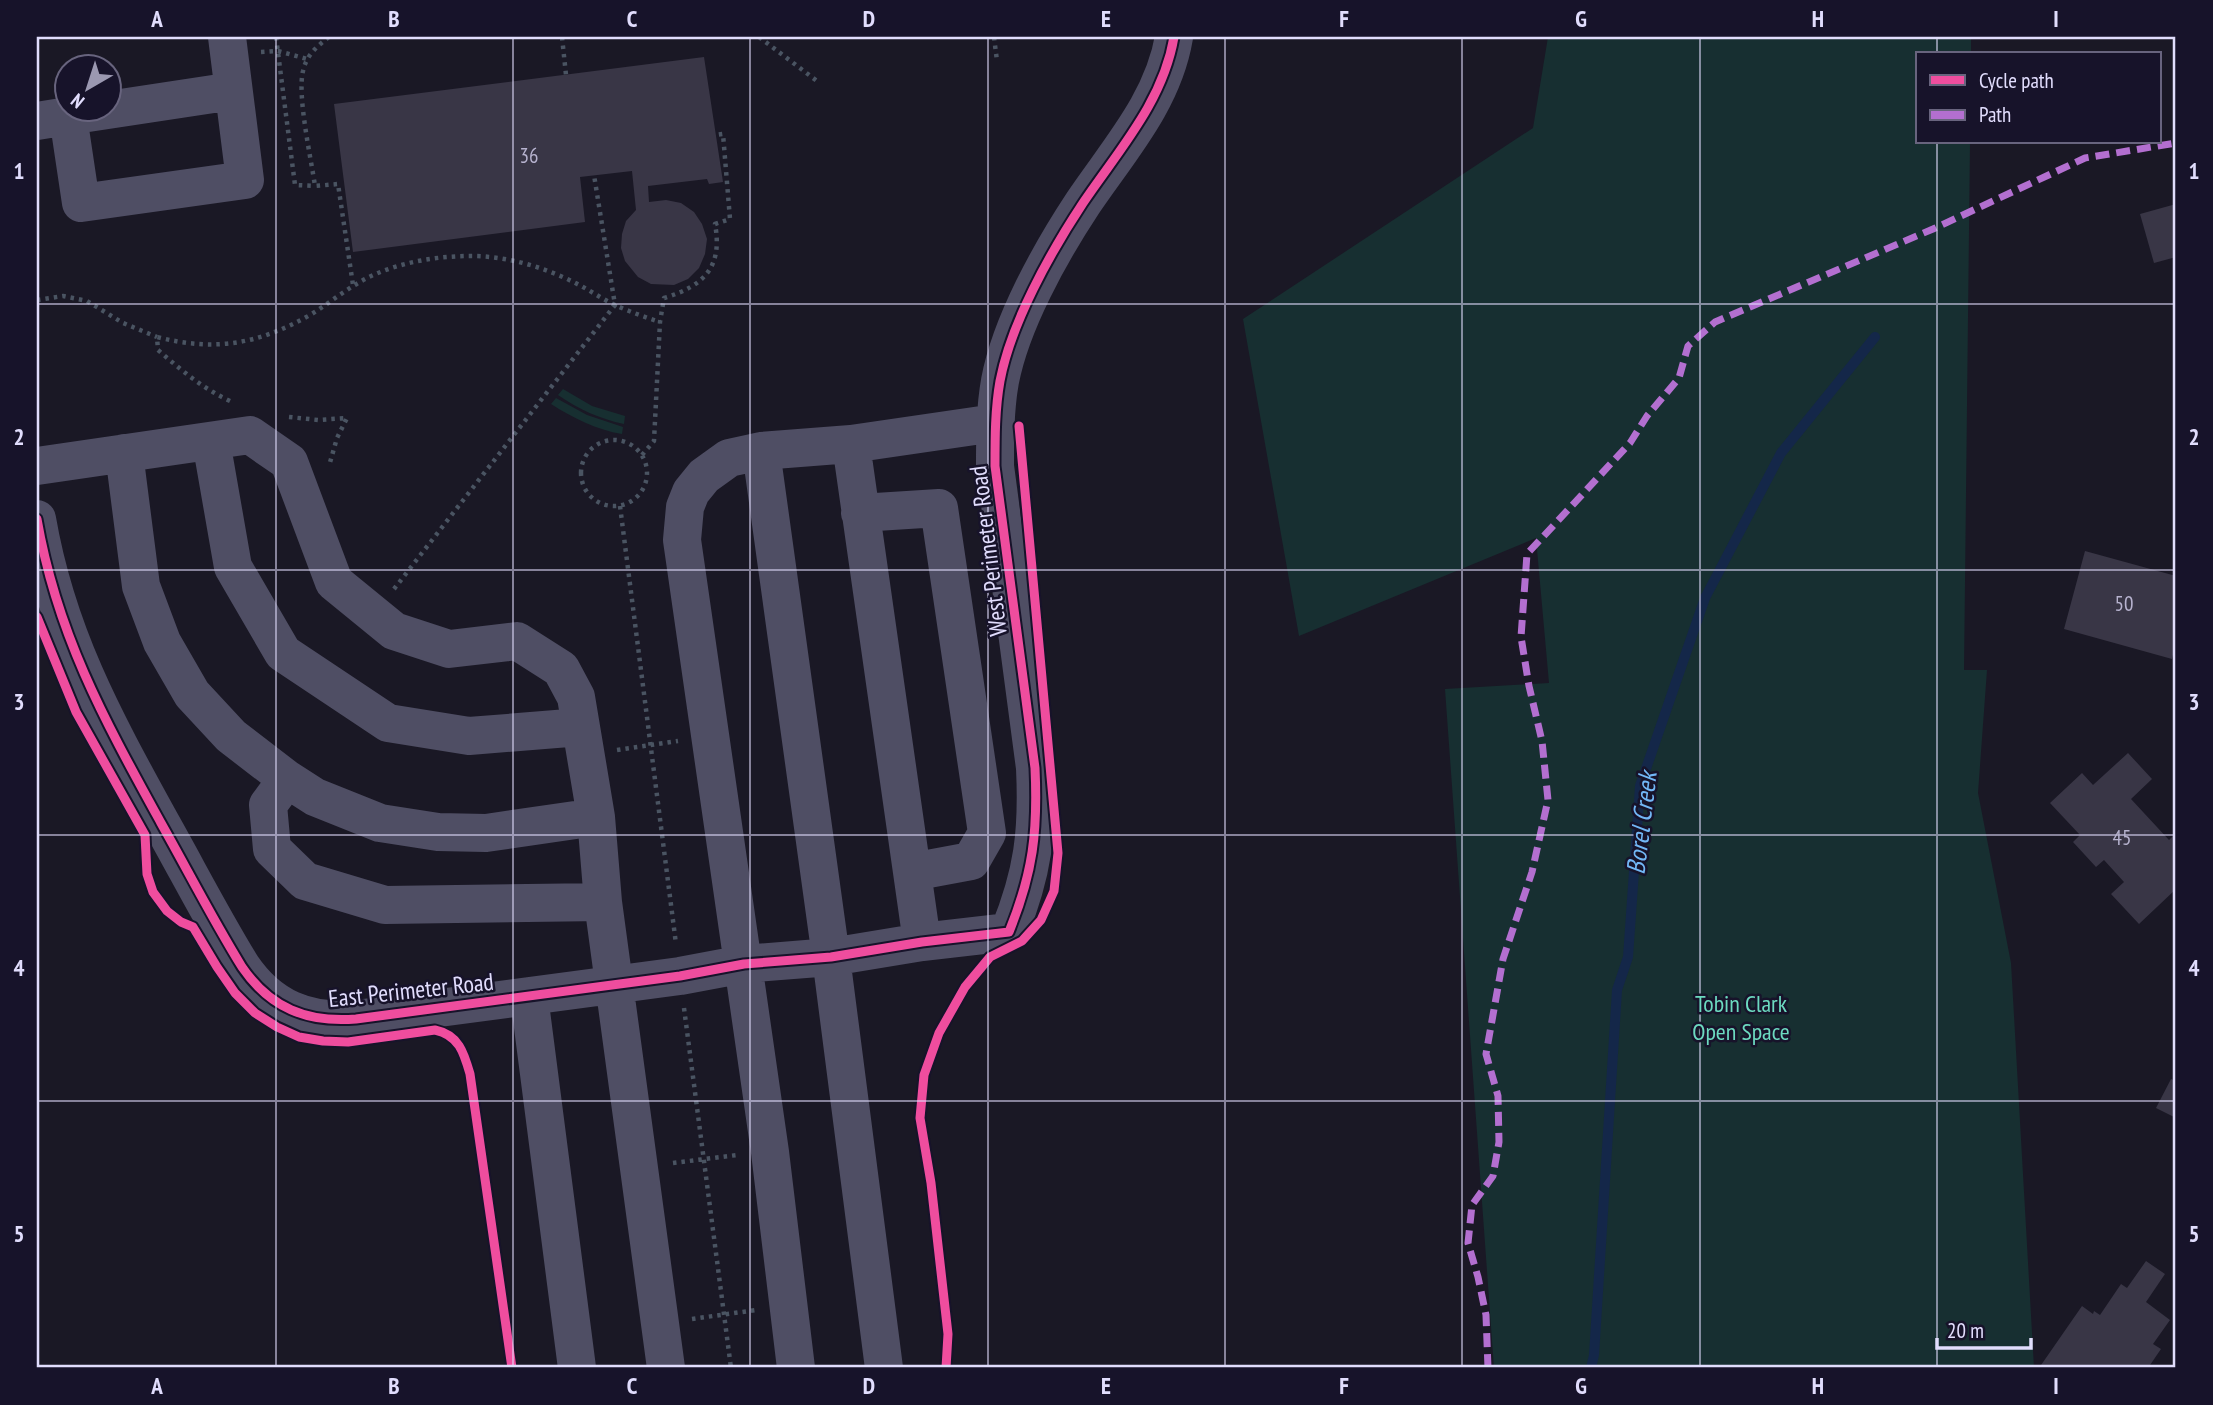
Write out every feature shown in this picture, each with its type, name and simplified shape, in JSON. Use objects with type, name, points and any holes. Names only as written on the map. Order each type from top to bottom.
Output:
[{"type":"street","points":[[53,122],[81,203],[245,180],[227,37]]},
{"type":"street","name":"West Perimeter Road","points":[[1009,932],[1023,896],[1033,855],[1037,810],[1035,768],[995,466],[995,423],[1000,380],[1035,285],[1083,202],[1133,134],[1164,74],[1174,37]]},
{"type":"street","points":[[122,108],[233,91]]},
{"type":"street","points":[[796,1368],[770,1152],[682,540],[685,507],[691,492],[704,476],[729,458],[761,451],[851,444],[995,423]]},
{"type":"street","points":[[37,466],[250,435],[289,462],[334,582],[394,631],[449,649],[517,641],[561,668],[576,697],[596,817],[603,902],[666,1368]]},
{"type":"street","points":[[211,440],[233,567],[283,653],[388,723],[469,736],[583,740]]},
{"type":"street","points":[[851,444],[922,942]]},
{"type":"street","points":[[761,451],[831,957],[884,1368]]},
{"type":"street","points":[[124,453],[141,586],[162,642],[192,694],[223,728],[287,779],[315,797],[380,823],[438,832],[486,833],[596,817]]},
{"type":"street","points":[[860,513],[939,508],[987,833],[971,861],[912,872]]},
{"type":"street","name":"East Perimeter Road","points":[[37,519],[56,603],[102,716],[233,953],[261,990],[279,1003],[302,1014],[337,1020],[615,985],[744,964],[831,957],[922,942],[1009,932]]},
{"type":"street","points":[[287,779],[268,805],[272,849],[305,881],[385,905],[603,902]]},
{"type":"street","points":[[529,996],[578,1368]]},
{"type":"path","points":[[276,37],[295,185],[338,184],[353,285]]},
{"type":"path","points":[[315,186],[301,86],[307,59],[317,45],[328,37]]},
{"type":"path","points":[[562,37],[566,75]]},
{"type":"path","points":[[759,37],[817,82]]},
{"type":"path","points":[[994,37],[997,61]]},
{"type":"path","points":[[278,51],[307,59]]},
{"type":"path","points":[[642,455],[654,441],[660,323],[664,298],[689,290],[707,275],[719,242],[715,223],[730,219],[723,134],[716,135]]},
{"type":"path","points":[[412,565],[615,305],[594,175]]},
{"type":"path","points":[[37,300],[63,296],[87,302],[123,323],[157,337],[211,346],[239,342],[286,327],[377,273],[432,258],[473,256],[547,270],[615,305],[660,323]]},
{"type":"path","points":[[157,337],[158,350],[181,371],[207,390],[240,406]]},
{"type":"path","points":[[282,417],[318,420],[347,418],[337,438],[324,481],[300,491]]},
{"type":"path","points":[[624,441],[642,455],[648,476],[638,497],[620,506],[607,505],[589,494],[580,475],[586,456],[593,447],[601,442],[624,441]]},
{"type":"path","points":[[620,506],[731,1368]]},
{"type":"path","points":[[583,740],[650,746],[710,737]]},
{"type":"path","points":[[638,1168],[770,1152]]},
{"type":"path","points":[[660,1324],[790,1307]]},
{"type":"green space","name":"Tobin Clark Open Space","points":[[1548,37],[1971,37],[1971,52],[1916,52],[1916,144],[1970,144],[1964,670],[1987,670],[1978,793],[2011,963],[2034,1368],[1494,1368],[1445,689],[1549,683],[1536,538],[1299,636],[1243,319],[1533,128]]},
{"type":"green space","points":[[563,389],[592,406],[625,416],[624,424],[573,405],[558,395]]},
{"type":"green space","points":[[556,398],[587,415],[623,427],[622,434],[594,426],[568,414],[551,404]]},
{"type":"building","points":[[704,57],[723,182],[709,184],[707,179],[648,186],[649,202],[666,200],[681,203],[694,212],[702,224],[707,239],[705,254],[699,268],[688,279],[674,285],[651,284],[638,277],[625,261],[621,248],[622,234],[626,221],[636,210],[632,171],[580,177],[585,222],[353,252],[334,104]]},
{"type":"building","points":[[2176,204],[2176,257],[2154,263],[2140,214]]},
{"type":"building","points":[[2085,551],[2176,576],[2176,642],[2172,659],[2064,629]]},
{"type":"building","points":[[2128,753],[2152,779],[2131,799],[2169,840],[2176,833],[2176,889],[2139,924],[2111,894],[2124,882],[2104,860],[2096,867],[2073,842],[2080,835],[2050,803],[2082,773],[2093,785]]},
{"type":"building","points":[[2171,1079],[2176,1081],[2176,1118],[2156,1108]]},
{"type":"building","points":[[2146,1261],[2165,1274],[2146,1302],[2170,1320],[2153,1344],[2161,1349],[2148,1368],[2039,1368],[2082,1306],[2093,1314],[2094,1311],[2100,1315],[2121,1284],[2127,1288]]},
{"type":"waterway","name":"Borel Creek","points":[[1591,1368],[1594,1355],[1617,990],[1628,957],[1640,786],[1705,598],[1781,453],[1875,337]]},
{"type":"marked path","points":[[1488,1368],[1486,1315],[1468,1243],[1472,1205],[1493,1176],[1499,1142],[1498,1096],[1486,1054],[1503,959],[1532,872],[1548,800],[1542,741],[1521,637],[1527,554],[1630,443],[1647,416],[1679,378],[1688,346],[1715,322],[1933,229],[2085,158],[2176,143]]},
{"type":"cycle path","points":[[37,519],[57,601],[70,639],[102,713],[242,967],[265,993],[291,1010],[321,1018],[356,1019],[680,976],[744,964],[831,957],[922,942],[1009,932],[1029,871],[1036,791],[995,466],[996,413],[1000,381],[1013,336],[1033,289],[1070,223],[1150,104],[1168,61],[1174,37]]},
{"type":"cycle path","points":[[946,1368],[948,1334],[931,1183],[920,1118],[924,1075],[939,1033],[965,987],[990,957],[1022,941],[1041,920],[1054,891],[1058,853],[1019,426]]},
{"type":"cycle path","points":[[37,617],[76,712],[145,835],[147,874],[153,892],[167,911],[193,927],[235,993],[255,1013],[299,1037],[348,1042],[435,1030],[450,1036],[459,1046],[470,1074],[512,1368]]}]
